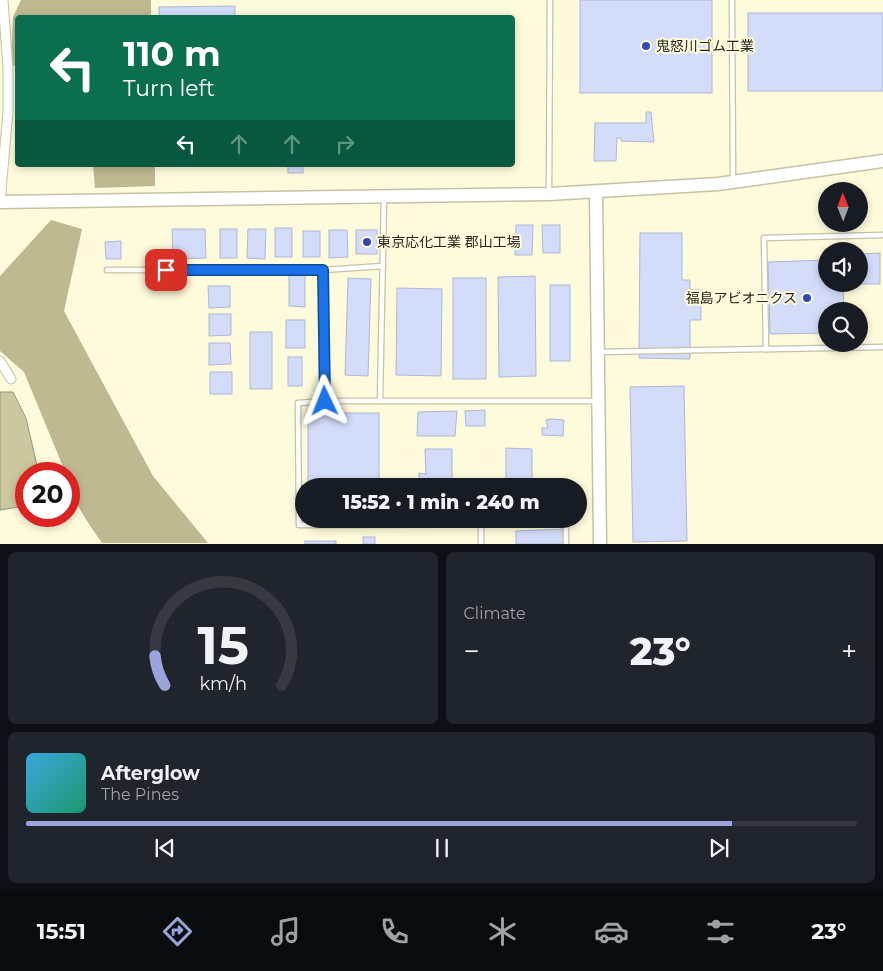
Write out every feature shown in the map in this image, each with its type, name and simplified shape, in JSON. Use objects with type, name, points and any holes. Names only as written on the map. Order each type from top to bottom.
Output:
[{"type":"street","points":[[3,0],[8,68],[8,112],[0,202],[596,192],[733,182],[883,160]]},
{"type":"street","points":[[596,192],[600,544]]},
{"type":"street","points":[[0,361],[11,379]]},
{"type":"lane","points":[[550,0],[550,194]]},
{"type":"lane","points":[[732,0],[733,182]]},
{"type":"lane","points":[[380,401],[384,197]]},
{"type":"lane","points":[[766,349],[764,238],[883,234]]},
{"type":"lane","points":[[107,270],[323,270],[383,266]]},
{"type":"lane","points":[[323,270],[325,401]]},
{"type":"lane","points":[[598,352],[883,347]]},
{"type":"lane","points":[[299,478],[298,403],[325,401],[598,401]]},
{"type":"lane","points":[[481,528],[481,544]]},
{"type":"lane","points":[[566,528],[566,544]]},
{"type":"shaded area","points":[[21,0],[151,0],[151,15],[15,15],[15,67],[11,62],[13,17]]},
{"type":"shaded area","points":[[93,167],[155,167],[155,186],[95,188]]},
{"type":"shaded area","points":[[51,220],[82,229],[64,311],[153,476],[208,543],[102,543],[80,508],[80,462],[61,462],[24,372],[0,351],[0,276]]},
{"type":"shaded area","points":[[0,392],[13,392],[26,418],[36,462],[15,462],[15,508],[0,510]]},
{"type":"building","name":"鬼怒川ゴム工業","points":[[580,0],[712,0],[712,93],[580,93]]},
{"type":"building","points":[[235,6],[235,15],[159,15],[159,7]]},
{"type":"building","points":[[748,13],[883,13],[883,91],[748,91]]},
{"type":"building","points":[[646,112],[651,112],[654,142],[621,141],[621,138],[617,138],[616,161],[594,161],[595,123],[646,123]]},
{"type":"building","points":[[288,167],[303,167],[303,173],[288,173]]},
{"type":"building","points":[[516,225],[533,225],[532,255],[515,255]]},
{"type":"building","points":[[542,225],[560,225],[560,253],[543,253]]},
{"type":"building","points":[[275,228],[292,228],[292,257],[275,257]]},
{"type":"building","points":[[172,229],[205,229],[206,258],[173,259]]},
{"type":"building","points":[[220,229],[237,229],[237,258],[220,258]]},
{"type":"building","points":[[248,229],[266,229],[265,259],[247,258]]},
{"type":"building","points":[[329,230],[347,230],[348,257],[329,258]]},
{"type":"building","name":"東京応化工業 郡山工場","points":[[356,230],[377,230],[377,254],[356,254]]},
{"type":"building","points":[[303,231],[320,231],[320,257],[303,257]]},
{"type":"building","points":[[640,233],[682,233],[682,280],[690,280],[690,290],[701,290],[701,320],[690,320],[690,359],[639,358]]},
{"type":"building","points":[[121,241],[121,259],[106,259],[105,242]]},
{"type":"building","points":[[880,253],[880,284],[868,284],[868,254]]},
{"type":"building","name":"福島アビオニクス","points":[[818,260],[818,292],[843,292],[844,302],[818,302],[818,333],[770,334],[768,262]]},
{"type":"building","points":[[289,275],[305,275],[305,307],[289,306]]},
{"type":"building","points":[[535,276],[536,376],[499,377],[498,277]]},
{"type":"building","points":[[348,278],[371,279],[368,376],[345,375]]},
{"type":"building","points":[[453,278],[486,278],[486,379],[453,379]]},
{"type":"building","points":[[550,285],[570,285],[570,361],[550,361]]},
{"type":"building","points":[[208,286],[230,286],[230,307],[209,308]]},
{"type":"building","points":[[397,288],[442,289],[441,376],[396,375]]},
{"type":"building","points":[[209,314],[231,314],[231,335],[209,336]]},
{"type":"building","points":[[286,320],[305,320],[305,348],[286,348]]},
{"type":"building","points":[[250,332],[272,332],[272,389],[250,389]]},
{"type":"building","points":[[209,343],[230,343],[231,364],[209,365]]},
{"type":"building","points":[[288,357],[302,357],[302,386],[288,386]]},
{"type":"building","points":[[210,372],[232,372],[232,394],[210,394]]},
{"type":"building","points":[[684,386],[687,541],[633,542],[630,387]]},
{"type":"building","points":[[485,410],[485,426],[466,426],[465,411]]},
{"type":"building","points":[[457,411],[455,436],[417,436],[418,412]]},
{"type":"building","points":[[308,413],[379,413],[379,478],[308,478]]},
{"type":"building","points":[[546,420],[564,420],[563,436],[542,435],[542,428],[548,428]]},
{"type":"building","points":[[506,448],[532,449],[532,478],[506,478]]},
{"type":"building","points":[[425,449],[452,449],[452,478],[419,478],[419,473],[426,474]]},
{"type":"building","points":[[563,529],[564,544],[516,544],[516,531]]},
{"type":"building","points":[[363,537],[375,537],[375,544],[363,544]]},
{"type":"building","points":[[305,541],[336,541],[336,544],[305,544]]},
{"type":"place","name":"鬼怒川ゴム工業","points":[[646,46]]},
{"type":"place","name":"東京応化工業 郡山工場","points":[[367,242]]},
{"type":"place","name":"福島アビオニクス","points":[[807,298]]},
{"type":"route","points":[[166,270],[323,270],[325,401]]}]
